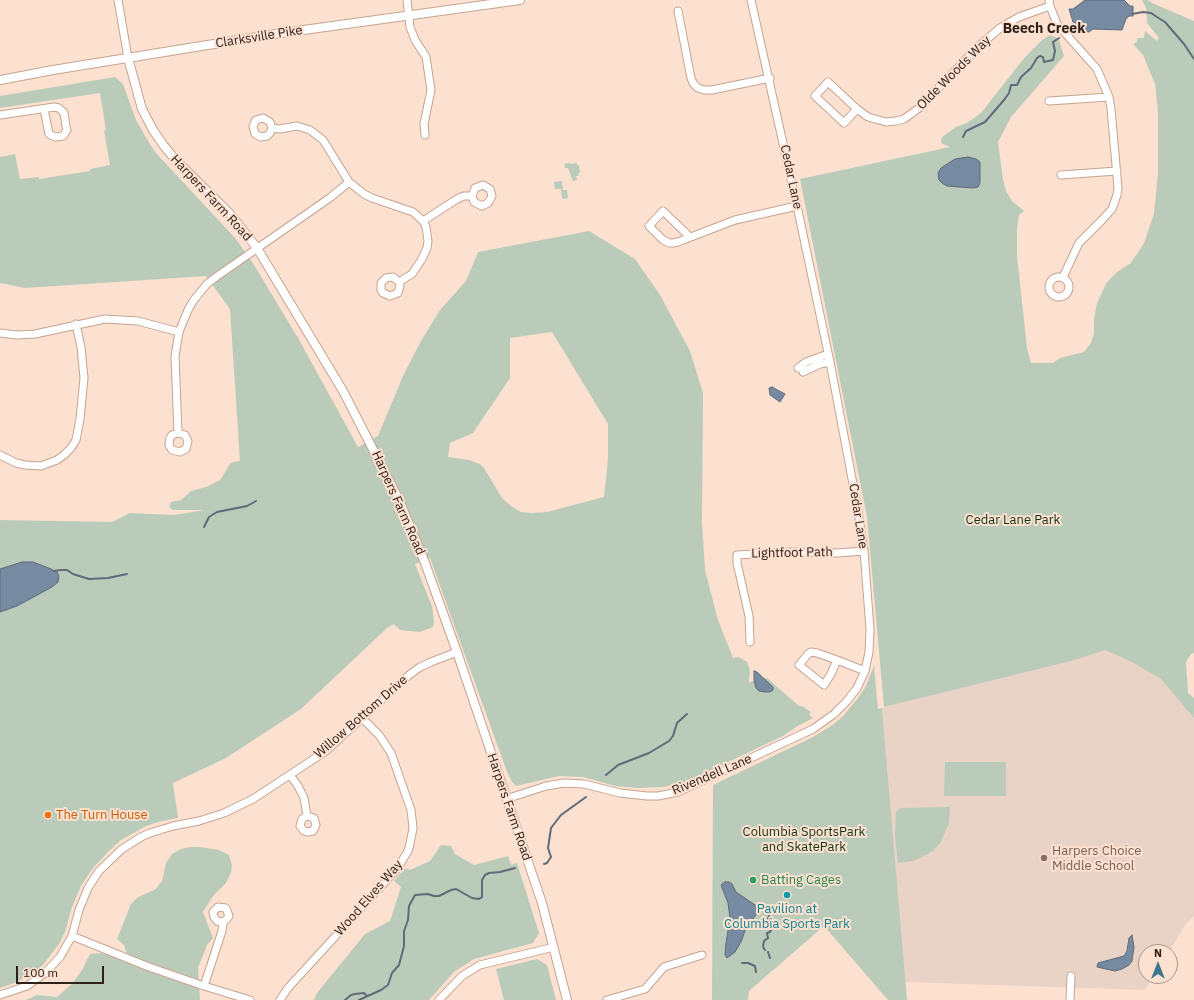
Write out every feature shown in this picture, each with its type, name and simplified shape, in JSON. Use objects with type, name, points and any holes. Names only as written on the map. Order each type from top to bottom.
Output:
[{"type":"main road","name":"Clarksville Pike","points":[[0,80],[282,33],[520,0]]},
{"type":"main road","name":"Harpers Farm Road","points":[[128,58],[142,109],[164,146],[190,175],[230,214],[257,248],[343,391],[382,467],[413,535],[457,652],[542,903],[567,1000]]},
{"type":"street","points":[[118,0],[128,58]]},
{"type":"street","points":[[407,0],[412,35],[426,57],[430,83],[431,95],[424,124],[424,135]]},
{"type":"street","name":"Cedar Lane","points":[[751,0],[770,78],[830,362],[857,505],[864,551],[870,641],[870,652],[864,671]]},
{"type":"street","points":[[1050,3],[1060,28],[1097,69],[1109,97],[1117,171],[1117,195],[1112,209],[1078,243],[1063,277]]},
{"type":"street","name":"Olde Woods Way","points":[[857,109],[844,123],[815,96],[828,82],[857,109],[868,117],[886,122],[896,121],[911,115],[933,95],[980,45],[1000,28],[1019,17],[1050,3]]},
{"type":"street","points":[[678,11],[691,78],[693,83],[698,88],[712,90],[770,78]]},
{"type":"street","points":[[1049,101],[1109,97]]},
{"type":"street","points":[[0,115],[54,107],[59,108],[64,113],[67,130],[63,136],[55,137],[49,134],[44,109]]},
{"type":"street","points":[[272,128],[280,129],[297,126],[317,134],[323,140],[349,182],[364,194],[413,212],[423,221],[427,234],[427,248],[412,274],[399,282]]},
{"type":"street","points":[[1061,175],[1117,171]]},
{"type":"street","points":[[178,433],[175,356],[179,332],[193,301],[207,284],[216,277],[331,197],[349,182]]},
{"type":"street","points":[[423,221],[457,199],[464,196],[472,196]]},
{"type":"street","points":[[690,237],[663,211],[649,226],[663,240],[669,243],[678,242],[735,220],[797,206]]},
{"type":"street","points":[[0,333],[17,335],[35,334],[105,319],[128,319],[179,332]]},
{"type":"street","points":[[0,455],[25,465],[41,466],[57,460],[64,455],[76,440],[80,419],[84,378],[81,347],[76,324]]},
{"type":"street","points":[[828,354],[806,362],[800,370],[830,362]]},
{"type":"street","name":"Lightfoot Path","points":[[750,642],[749,616],[737,562],[737,555],[790,552],[837,553],[864,551]]},
{"type":"street","name":"Willow Bottom Drive","points":[[0,995],[27,986],[45,973],[60,957],[72,936],[79,910],[88,888],[99,871],[122,849],[150,833],[173,826],[199,821],[224,813],[253,799],[326,750],[409,675],[420,667],[457,652]]},
{"type":"street","points":[[838,660],[824,684],[799,665],[811,652],[838,660],[864,671]]},
{"type":"street","name":"Rivendell Lane","points":[[506,799],[546,786],[564,783],[584,784],[632,795],[658,796],[678,792],[813,729],[834,714],[847,701],[857,688],[864,671]]},
{"type":"street","name":"Wood Elves Way","points":[[280,1000],[288,988],[397,869],[408,851],[413,828],[411,810],[391,753],[378,735],[362,718]]},
{"type":"street","points":[[290,775],[301,791],[307,816]]},
{"type":"street","points":[[204,986],[222,931],[222,922]]},
{"type":"street","points":[[72,936],[148,967],[250,1000]]},
{"type":"street","points":[[439,1000],[462,976],[480,965],[554,947]]},
{"type":"street","points":[[607,1000],[630,997],[645,989],[664,967],[702,955]]},
{"type":"street","points":[[1070,1000],[1071,976]]},
{"type":"shaded area","name":"Harpers Choice Middle School","points":[[1138,634],[1194,703],[1194,916],[1185,925],[1174,944],[1138,944],[1138,984],[1149,984],[1145,990],[905,982],[882,708]]},
{"type":"green space","name":"Cedar Lane Park","points":[[1142,0],[1148,0],[1194,21],[1194,653],[1191,654],[1186,662],[1188,693],[1194,698],[1194,718],[1161,679],[1132,662],[1105,650],[1071,661],[884,707],[867,517],[800,179],[950,147],[941,143],[942,137],[981,113],[1025,57],[1042,40],[1050,35],[1055,37],[1059,40],[1064,56],[1011,117],[998,142],[1006,191],[1012,201],[1024,211],[1019,215],[1017,229],[1017,256],[1027,348],[1031,363],[1053,363],[1060,358],[1084,352],[1091,343],[1094,333],[1094,319],[1097,303],[1107,282],[1117,272],[1131,263],[1144,243],[1154,214],[1158,173],[1158,112],[1155,84],[1143,55],[1134,43],[1137,42],[1137,38],[1144,38],[1145,31],[1157,41],[1159,38],[1147,23],[1146,8]]},
{"type":"green space","points":[[115,77],[123,84],[136,120],[155,152],[236,239],[254,265],[298,338],[358,447],[378,436],[403,376],[421,341],[440,310],[466,281],[478,252],[589,231],[635,259],[660,295],[690,351],[703,393],[702,522],[705,570],[718,620],[733,658],[739,657],[747,662],[750,670],[749,682],[767,678],[799,706],[802,706],[811,712],[809,715],[813,718],[783,736],[686,782],[663,787],[637,788],[615,786],[583,777],[559,776],[516,786],[512,782],[507,772],[430,558],[415,564],[432,606],[434,620],[433,627],[420,632],[400,630],[394,624],[387,628],[301,709],[226,758],[173,783],[178,818],[146,826],[121,840],[108,852],[93,868],[81,886],[72,907],[65,932],[59,944],[43,965],[30,975],[17,982],[0,988],[0,520],[112,522],[130,513],[174,515],[205,510],[173,510],[169,507],[171,502],[181,500],[191,491],[206,487],[220,480],[230,464],[240,461],[230,309],[206,276],[25,288],[0,283],[0,157],[15,154],[20,179],[39,177],[39,179],[90,171],[90,169],[110,165],[100,93],[0,108],[0,96]],"holes":[[[552,332],[608,424],[608,459],[604,497],[547,512],[521,512],[502,498],[480,464],[469,460],[448,457],[450,443],[473,433],[510,378],[510,338]]]},
{"type":"green space","points":[[577,163],[577,165],[579,165],[580,173],[578,173],[579,176],[576,176],[577,180],[573,181],[568,168],[565,168],[564,164]]},
{"type":"green space","points":[[562,181],[563,190],[567,190],[568,198],[562,199],[561,189],[555,189],[554,182]]},
{"type":"green space","name":"Columbia SportsPark and SkatePark","points":[[874,666],[878,709],[882,708],[907,1000],[888,1000],[824,926],[749,991],[748,1000],[712,1000],[713,785],[813,737],[834,724],[843,716],[865,688]]},
{"type":"green space","points":[[945,762],[1006,762],[1006,796],[944,796]]},
{"type":"green space","points":[[950,807],[949,823],[941,842],[933,851],[913,861],[898,863],[895,836],[896,812],[900,808]]},
{"type":"green space","points":[[441,845],[451,846],[455,854],[474,865],[508,856],[511,865],[517,863],[539,933],[533,943],[474,959],[454,972],[429,1000],[314,1000],[317,993],[365,934],[390,921],[401,887],[394,881],[405,868],[410,870],[430,861]]},
{"type":"green space","points":[[191,847],[219,850],[229,855],[232,865],[231,873],[226,883],[213,896],[203,912],[213,938],[207,945],[198,968],[200,1000],[26,1000],[37,995],[57,997],[72,984],[82,970],[90,954],[100,953],[119,958],[127,953],[124,945],[117,939],[131,904],[138,897],[156,889],[162,881],[166,863],[172,854],[181,849]]},
{"type":"green space","points":[[537,959],[547,965],[556,1000],[504,1000],[496,969]]},
{"type":"water","points":[[1085,0],[1124,0],[1130,6],[1133,6],[1133,16],[1129,16],[1126,19],[1122,30],[1093,29],[1089,32],[1081,31],[1080,27],[1075,25],[1073,22],[1069,9],[1073,9]]},
{"type":"water","points":[[968,157],[976,159],[980,162],[980,183],[978,187],[947,186],[939,180],[938,173],[941,168],[955,159]]},
{"type":"water","points":[[772,387],[785,394],[780,402],[770,395],[769,388]]},
{"type":"water","points":[[22,562],[33,562],[57,572],[59,576],[58,582],[52,587],[17,606],[0,612],[0,569]]},
{"type":"water","points":[[754,671],[773,687],[773,690],[770,692],[765,692],[759,691],[756,688]]},
{"type":"water","points":[[725,882],[732,884],[736,892],[758,907],[759,911],[746,928],[741,942],[735,952],[727,958],[725,955],[730,918],[728,903],[721,885]]},
{"type":"water","points":[[1132,935],[1134,947],[1132,961],[1129,965],[1115,971],[1097,967],[1098,963],[1124,956],[1127,951],[1129,938]]},
{"type":"waterway","points":[[1132,14],[1143,12],[1151,13],[1165,22],[1184,44],[1194,59]]},
{"type":"waterway","points":[[963,137],[966,131],[985,122],[1009,93],[1011,85],[1017,85],[1021,77],[1031,68],[1037,58],[1040,56],[1043,57],[1044,62],[1053,60],[1055,51],[1053,42],[1059,38]]},
{"type":"waterway","points":[[204,527],[209,517],[217,512],[247,506],[256,501]]},
{"type":"waterway","points":[[54,571],[67,570],[73,574],[89,579],[108,578],[127,574]]},
{"type":"waterway","points":[[606,775],[618,765],[649,753],[669,741],[673,736],[677,723],[687,714]]},
{"type":"waterway","points":[[544,864],[547,863],[551,857],[548,848],[551,828],[561,815],[586,797]]},
{"type":"waterway","points":[[359,1000],[381,990],[388,985],[392,973],[399,965],[404,946],[404,931],[408,920],[409,906],[415,895],[428,894],[439,896],[456,889],[472,898],[479,899],[482,897],[482,880],[485,875],[515,868]]},
{"type":"waterway","points":[[765,950],[763,947],[764,941],[768,938],[767,933],[770,932],[772,928],[768,919],[769,916]]},
{"type":"waterway","points":[[768,952],[770,958]]},
{"type":"waterway","points":[[742,963],[748,963],[755,966],[756,972]]},
{"type":"waterway","points":[[345,1000],[351,995],[355,994],[364,993],[367,996]]},
{"type":"place","name":"The Turn House","points":[[48,815]]},
{"type":"place","name":"Harpers Choice Middle School","points":[[1044,858]]},
{"type":"place","name":"Batting Cages","points":[[753,880]]},
{"type":"place","name":"Pavilion at Columbia Sports Park","points":[[787,895]]},
{"type":"district","name":"Beech Creek","points":[[1044,29]]}]
